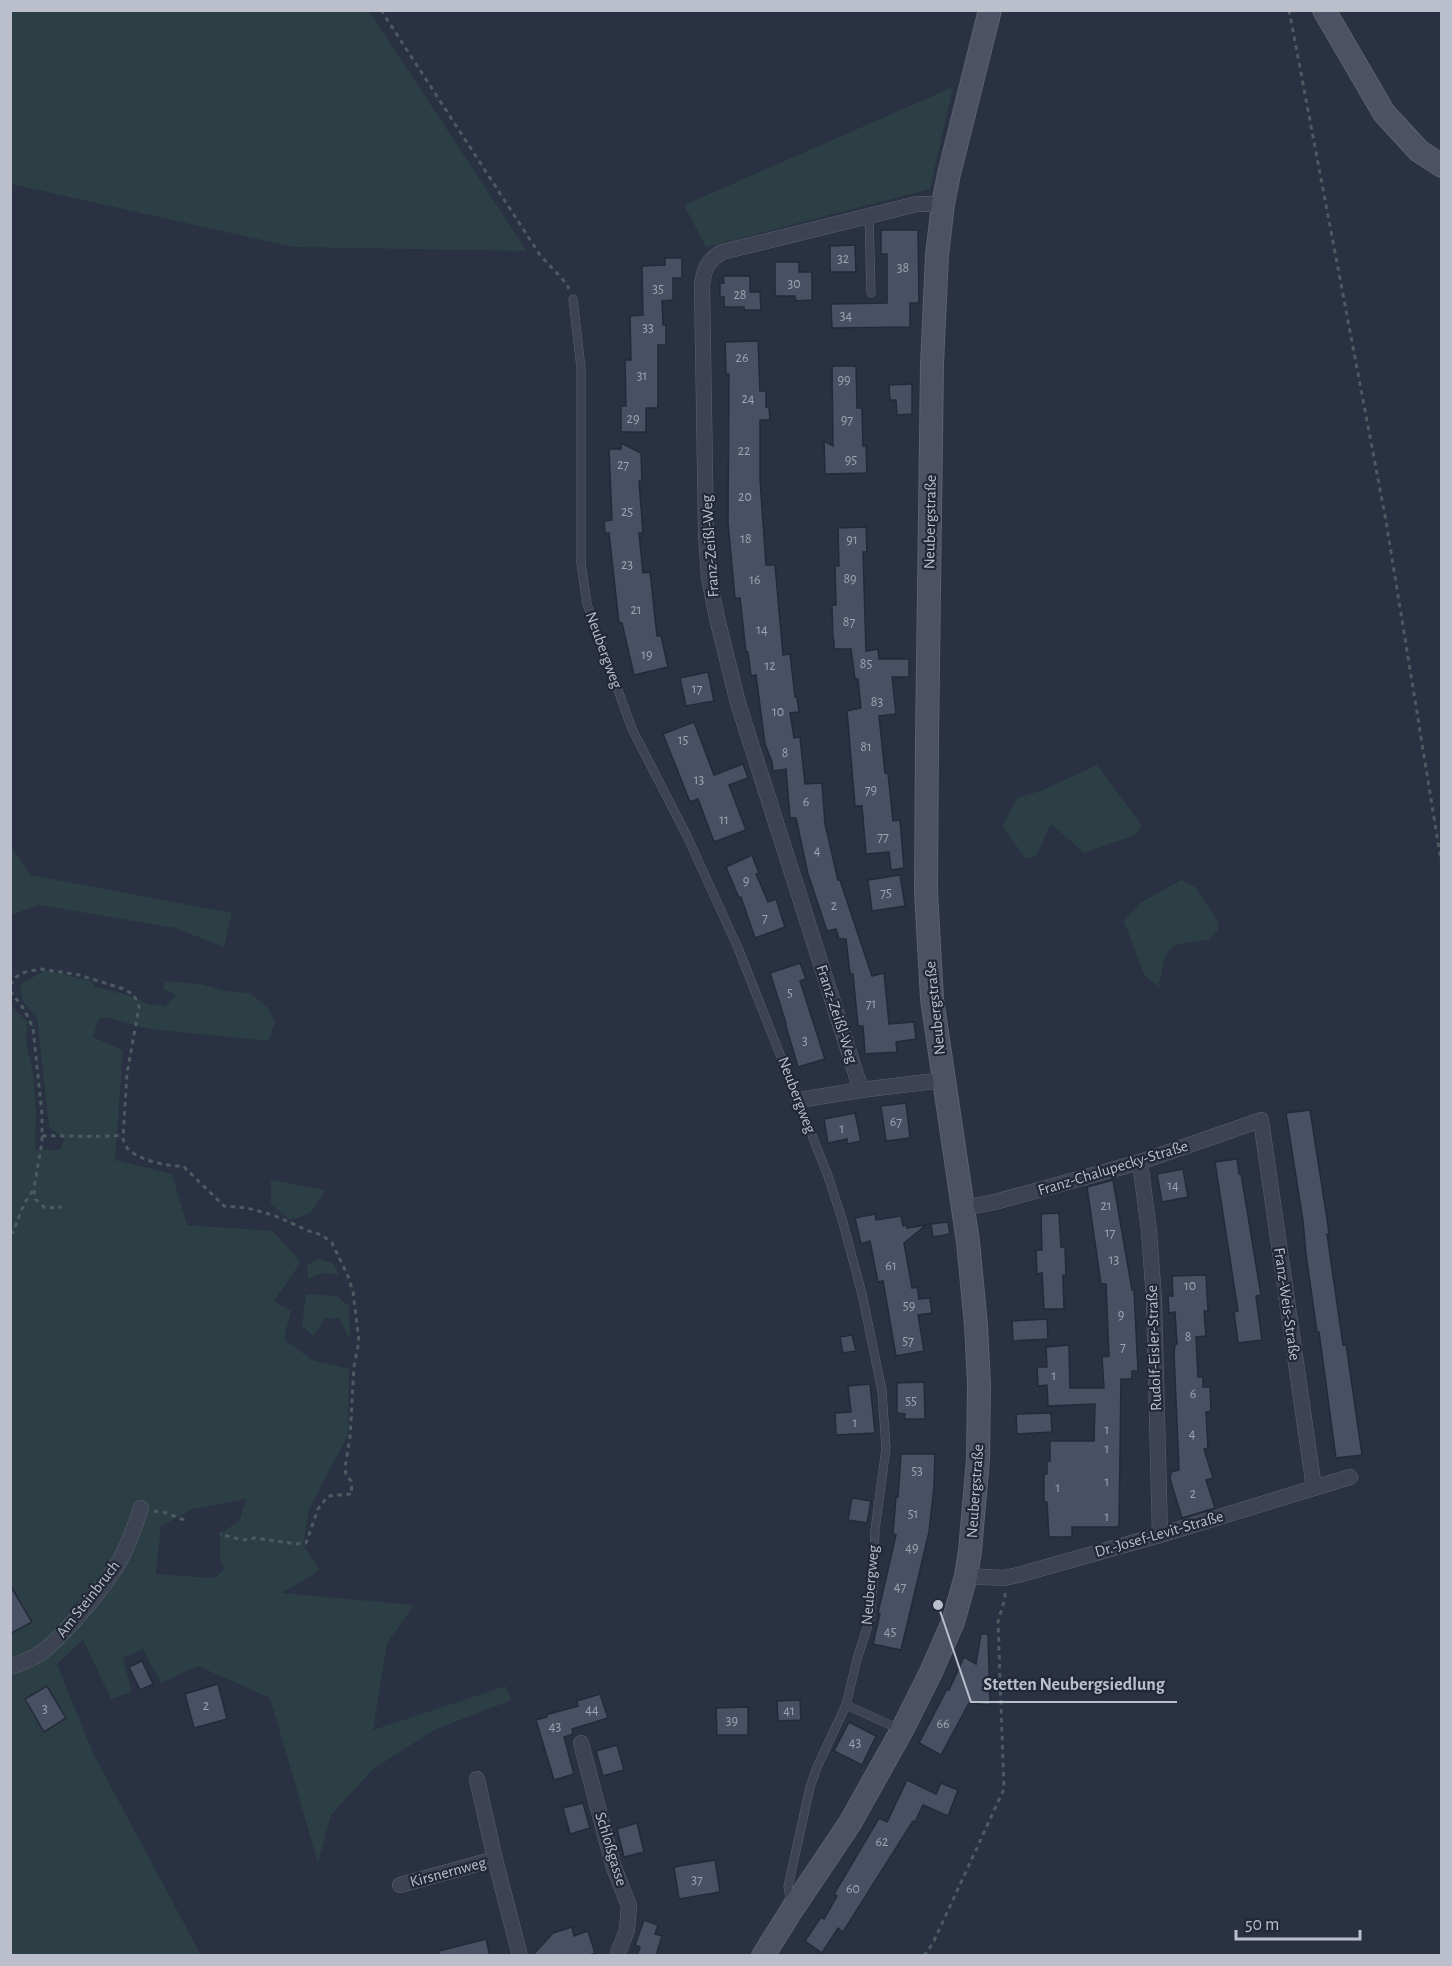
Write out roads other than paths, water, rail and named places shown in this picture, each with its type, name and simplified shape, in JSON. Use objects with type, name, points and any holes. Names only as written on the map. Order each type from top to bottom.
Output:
[{"type":"street","name":"Neubergstraße","points":[[764,1956],[855,1815],[902,1730],[948,1635],[966,1576],[976,1492],[979,1404],[976,1325],[964,1208],[932,999],[926,891],[932,346],[937,255],[943,204],[990,10]]},
{"type":"street","points":[[1324,10],[1384,113],[1419,151],[1442,166]]},
{"type":"street","name":"Franz-Zeißl-Weg","points":[[861,1090],[738,703],[709,578],[706,534],[702,285],[708,263],[722,252],[917,204],[943,204]]},
{"type":"street","points":[[799,1100],[944,1080]]},
{"type":"street","name":"Franz-Chalupecky-Straße","points":[[964,1208],[995,1202],[1140,1162],[1261,1120]]},
{"type":"street","name":"Franz-Weis-Straße","points":[[1261,1120],[1314,1488]]},
{"type":"street","name":"Rudolf-Eisler-Straße","points":[[1140,1162],[1149,1231],[1154,1300],[1160,1535]]},
{"type":"street","name":"Dr.-Josef-Levit-Straße","points":[[966,1576],[1004,1578],[1018,1575],[1160,1535],[1350,1477]]},
{"type":"street","name":"Am Steinbruch","points":[[10,1667],[36,1656],[49,1646],[91,1600],[120,1561],[141,1509]]},
{"type":"street","name":"Schloßgasse","points":[[581,1743],[613,1865],[629,1906],[627,1930],[617,1956]]},
{"type":"street","name":"Kirsnernweg","points":[[477,1779],[520,1956]]},
{"type":"street","name":"Kirsnernweg","points":[[400,1885],[495,1859]]},
{"type":"lane","points":[[869,215],[871,293]]},
{"type":"lane","name":"Neubergweg","points":[[573,299],[581,368],[581,563],[587,604],[633,729],[687,836],[738,948],[833,1190],[867,1316],[882,1391],[886,1448],[874,1530],[871,1612],[846,1705],[810,1786],[788,1887],[793,1908]]},
{"type":"lane","points":[[846,1705],[902,1730]]},
{"type":"place","name":"Stetten Neubergsiedlung","points":[[938,1605]]}]
